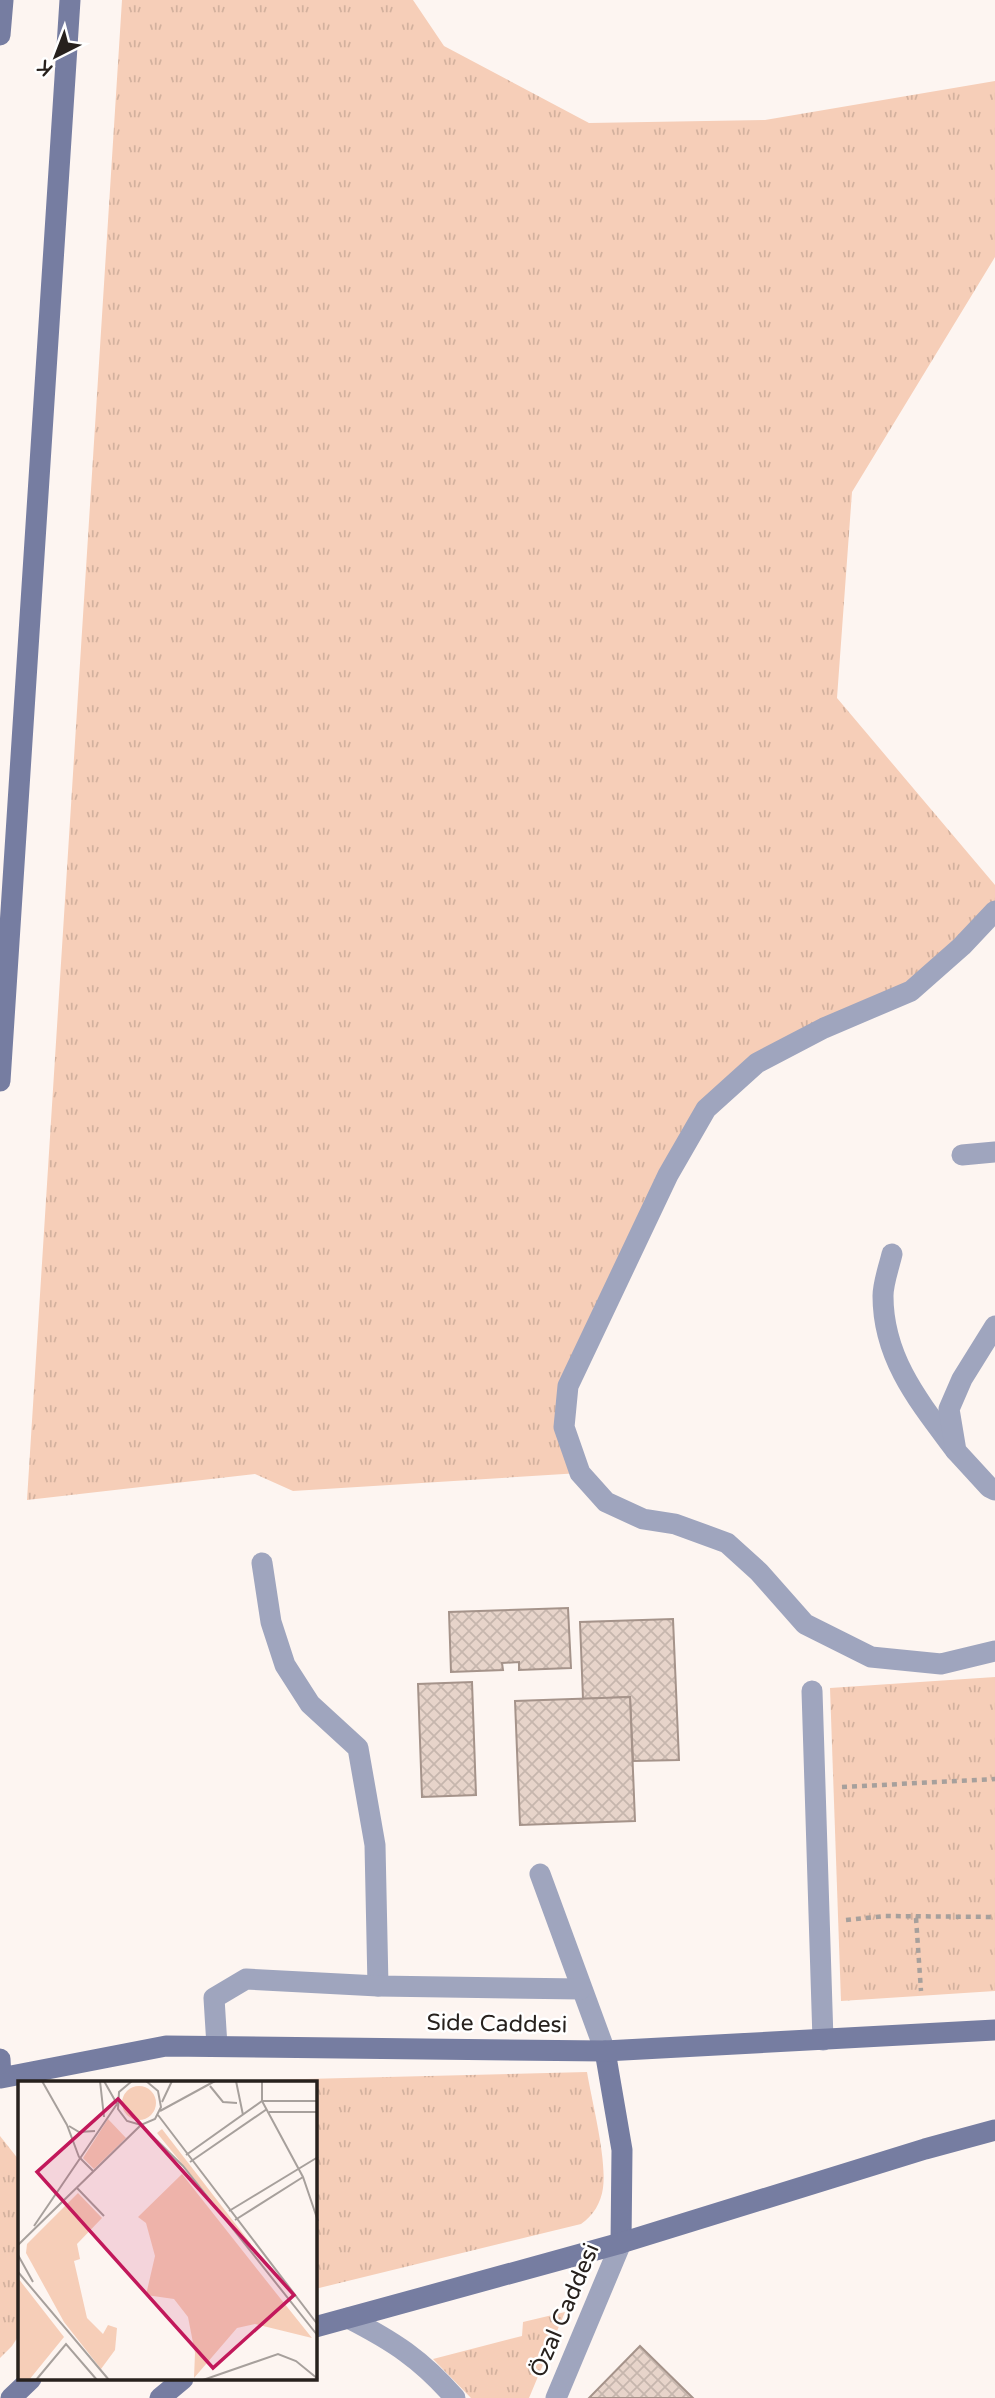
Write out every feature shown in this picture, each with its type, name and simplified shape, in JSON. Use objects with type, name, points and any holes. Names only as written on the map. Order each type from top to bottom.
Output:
[{"type":"main road","points":[[0,35],[3,0]]},
{"type":"main road","points":[[0,1081],[70,0]]},
{"type":"main road","name":"Side Caddesi","points":[[0,2071],[166,2046],[605,2051],[995,2030]]},
{"type":"main road","points":[[605,2051],[622,2150],[621,2243]]},
{"type":"main road","points":[[0,2071],[18,2093]]},
{"type":"main road","points":[[317,2326],[621,2243],[995,2130]]},
{"type":"main road","points":[[10,2398],[30,2380]]},
{"type":"main road","points":[[35,2398],[39,2380]]},
{"type":"main road","points":[[160,2398],[182,2380]]},
{"type":"street","points":[[995,911],[962,946],[911,991],[824,1028],[757,1063],[706,1109],[668,1175],[568,1386],[564,1427],[580,1474],[606,1502],[643,1519],[675,1524],[727,1543],[759,1572],[805,1624],[871,1657],[940,1664],[995,1651]]},
{"type":"street","points":[[962,1155],[995,1152]]},
{"type":"street","points":[[892,1254],[883,1294],[887,1336],[909,1387],[956,1451],[989,1487],[995,1490]]},
{"type":"street","points":[[956,1451],[949,1409],[962,1379],[995,1326]]},
{"type":"street","points":[[262,1563],[271,1622],[285,1665],[310,1704],[358,1748],[374,1845],[378,1986]]},
{"type":"street","points":[[812,1691],[822,2040]]},
{"type":"street","points":[[540,1874],[605,2051]]},
{"type":"street","points":[[217,2046],[214,1998],[246,1979],[378,1986],[581,1989]]},
{"type":"street","name":"Özal Caddesi","points":[[556,2398],[621,2243]]},
{"type":"street","points":[[348,2318],[411,2354],[454,2398]]},
{"type":"path","points":[[829,1787],[995,1779]]},
{"type":"path","points":[[834,1922],[873,1917],[995,1917]]},
{"type":"path","points":[[916,1918],[921,1991]]},
{"type":"green space","points":[[122,0],[413,0],[444,46],[589,123],[765,120],[995,81],[995,257],[852,492],[837,698],[995,885],[995,911],[911,991],[824,1028],[706,1109],[568,1386],[580,1473],[293,1491],[255,1474],[27,1500]]},
{"type":"green space","points":[[995,1677],[995,1991],[841,2001],[830,1688]]},
{"type":"green space","points":[[587,2072],[601,2146],[604,2176],[600,2199],[593,2213],[581,2224],[317,2289],[317,2081],[221,2081]]},
{"type":"green space","points":[[0,2136],[18,2159],[18,2337],[0,2358]]},
{"type":"green space","points":[[565,2312],[529,2398],[471,2398],[433,2359],[522,2336],[523,2322]]},
{"type":"building","points":[[568,1608],[571,1668],[519,1670],[519,1662],[502,1663],[503,1670],[451,1672],[449,1612]]},
{"type":"building","points":[[673,1619],[679,1760],[633,1761],[630,1697],[583,1699],[580,1622]]},
{"type":"building","points":[[472,1682],[476,1795],[422,1797],[418,1684]]},
{"type":"building","points":[[630,1697],[635,1821],[520,1825],[515,1701]]},
{"type":"building","points":[[640,2346],[693,2398],[589,2398]]}]
